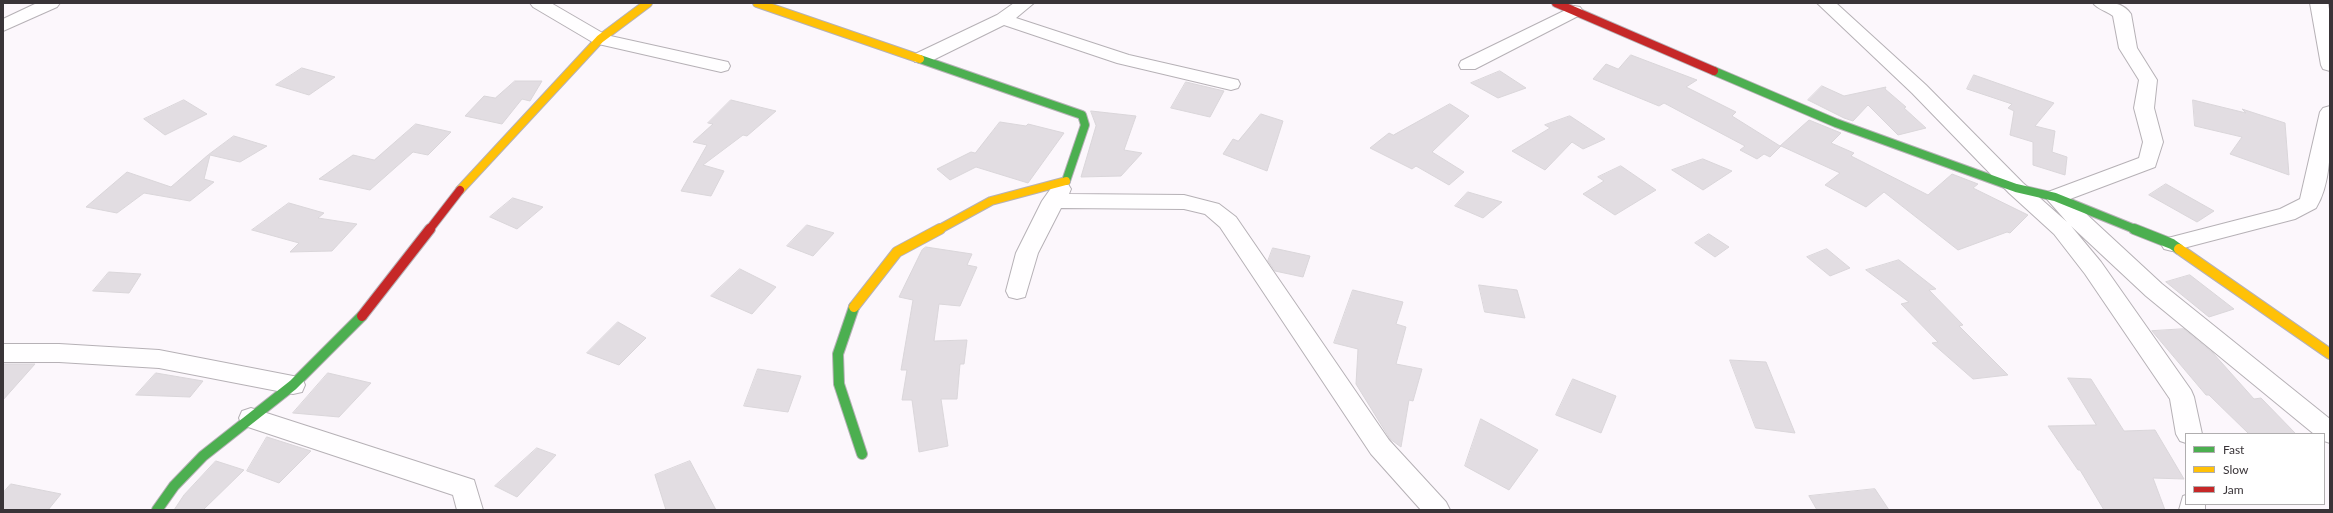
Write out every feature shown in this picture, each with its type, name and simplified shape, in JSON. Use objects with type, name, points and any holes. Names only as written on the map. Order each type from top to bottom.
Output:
[{"type":"street","points":[[3,26],[51,3]]},
{"type":"street","points":[[539,3],[600,39],[721,66]]},
{"type":"street","points":[[157,510],[174,486],[203,456],[293,385],[354,325],[394,277],[438,216],[458,193],[600,39],[648,3]]},
{"type":"street","points":[[757,3],[839,33],[922,58],[1082,115],[1085,125],[1066,181],[1054,201],[1028,253],[1016,290]]},
{"type":"street","points":[[922,58],[1003,19],[1025,3]]},
{"type":"street","points":[[1556,3],[1836,123],[2016,188],[2055,198],[2172,244],[2330,354]]},
{"type":"street","points":[[1826,3],[1919,89],[2016,188],[2062,229],[2093,268],[2182,397],[2189,433]]},
{"type":"street","points":[[2055,198],[2148,162],[2153,142],[2144,108],[2148,80],[2128,48],[2122,14],[2112,6],[2102,3]]},
{"type":"street","points":[[2319,3],[2330,65]]},
{"type":"street","points":[[1468,65],[1574,11]]},
{"type":"street","points":[[1003,19],[1124,59],[1231,84]]},
{"type":"street","points":[[2172,244],[2287,214],[2309,203],[2317,184],[2319,157],[2329,126],[2330,112]]},
{"type":"street","points":[[862,454],[839,384],[838,354],[853,308],[897,252],[991,201],[1066,181]]},
{"type":"street","points":[[2055,198],[2080,223],[2184,315],[2330,434]]},
{"type":"street","points":[[1054,201],[1184,202],[1212,210],[1228,222],[1380,447],[1437,510]]},
{"type":"street","points":[[3,353],[60,353],[159,359],[293,385]]},
{"type":"street","points":[[251,418],[465,488],[470,510]]},
{"type":"building","points":[[1631,55],[1697,80],[1686,87],[1736,112],[1732,116],[1780,146],[1809,120],[1841,133],[1831,143],[1854,153],[1851,156],[1928,195],[1952,174],[1978,184],[1973,188],[2028,215],[2010,233],[2007,232],[1958,250],[1884,192],[1866,207],[1825,185],[1840,173],[1781,146],[1770,157],[1764,154],[1757,159],[1740,150],[1745,146],[1664,103],[1659,106],[1593,79],[1606,64],[1618,69]]},
{"type":"building","points":[[302,68],[335,77],[309,95],[276,85]]},
{"type":"building","points":[[1500,71],[1526,88],[1498,98],[1471,83]]},
{"type":"building","points":[[1974,75],[2054,103],[2035,126],[2055,131],[2052,152],[2067,157],[2065,175],[2033,165],[2033,142],[2010,135],[2014,111],[2008,108],[2012,104],[1967,89]]},
{"type":"building","points":[[515,81],[542,81],[530,101],[522,99],[502,124],[465,116],[484,96],[495,98]]},
{"type":"building","points":[[1186,82],[1224,91],[1210,117],[1171,108]]},
{"type":"building","points":[[1822,86],[1844,96],[1886,87],[1885,89],[1906,107],[1904,108],[1926,128],[1898,135],[1868,105],[1853,121],[1844,118],[1808,100]]},
{"type":"building","points":[[184,100],[207,114],[165,135],[144,119]]},
{"type":"building","points":[[731,100],[776,111],[747,136],[743,135],[703,165],[724,171],[711,196],[681,191],[707,145],[693,142],[713,124],[708,123]]},
{"type":"building","points":[[2193,100],[2246,113],[2242,109],[2285,123],[2289,175],[2230,154],[2242,137],[2195,126]]},
{"type":"building","points":[[1450,104],[1469,116],[1432,152],[1464,172],[1449,185],[1416,166],[1412,169],[1370,148],[1389,133],[1393,135]]},
{"type":"building","points":[[1091,111],[1136,116],[1124,150],[1142,153],[1121,176],[1081,177],[1096,126]]},
{"type":"building","points":[[1261,114],[1283,121],[1267,171],[1223,154],[1233,139],[1238,141]]},
{"type":"building","points":[[1570,116],[1605,139],[1583,149],[1572,142],[1545,170],[1512,151],[1550,128],[1545,125]]},
{"type":"building","points":[[1000,122],[1026,126],[1028,124],[1064,133],[1028,183],[976,167],[950,180],[937,169],[971,152],[975,153]]},
{"type":"building","points":[[416,124],[451,132],[428,155],[413,152],[370,190],[319,179],[353,155],[374,160]]},
{"type":"building","points":[[234,136],[267,146],[240,162],[210,155],[204,179],[214,182],[190,201],[144,193],[117,213],[86,207],[127,172],[171,187],[208,155]]},
{"type":"building","points":[[1703,159],[1732,171],[1703,190],[1672,170]]},
{"type":"building","points":[[1621,166],[1656,190],[1615,215],[1583,194],[1604,181],[1598,177]]},
{"type":"building","points":[[2166,184],[2214,211],[2197,222],[2149,195]]},
{"type":"building","points":[[1468,192],[1502,202],[1483,218],[1455,206]]},
{"type":"building","points":[[513,198],[543,207],[517,229],[490,217]]},
{"type":"building","points":[[289,203],[324,213],[318,218],[357,224],[332,251],[290,252],[299,243],[252,230]]},
{"type":"building","points":[[807,225],[834,233],[813,256],[787,246]]},
{"type":"building","points":[[1709,234],[1729,247],[1715,257],[1695,243]]},
{"type":"building","points":[[926,247],[972,254],[967,265],[977,267],[960,306],[939,304],[934,341],[967,340],[964,364],[960,364],[957,399],[941,399],[948,446],[919,452],[912,400],[902,400],[907,370],[901,370],[913,300],[899,297],[922,250]]},
{"type":"building","points":[[1273,248],[1310,256],[1303,277],[1275,271],[1268,261]]},
{"type":"building","points":[[1827,249],[1850,268],[1830,276],[1807,257]]},
{"type":"building","points":[[1899,260],[1936,289],[1929,290],[1963,325],[1959,326],[2008,375],[1973,379],[1932,343],[1938,342],[1901,304],[1909,302],[1866,270]]},
{"type":"building","points":[[740,269],[776,287],[752,314],[711,296]]},
{"type":"building","points":[[109,272],[141,274],[129,293],[93,291]]},
{"type":"building","points":[[2190,275],[2234,309],[2209,317],[2166,282]]},
{"type":"building","points":[[1479,285],[1517,290],[1525,318],[1485,312]]},
{"type":"building","points":[[1353,290],[1403,302],[1396,324],[1406,327],[1396,364],[1422,369],[1413,401],[1409,400],[1401,447],[1390,439],[1356,384],[1358,349],[1334,343]]},
{"type":"building","points":[[618,322],[646,338],[619,365],[587,353]]},
{"type":"building","points":[[2184,329],[2213,353],[2254,399],[2261,398],[2295,433],[2248,433],[2209,395],[2206,395],[2152,331]]},
{"type":"building","points":[[1730,360],[1766,362],[1795,433],[1756,428]]},
{"type":"building","points":[[3,364],[35,364],[3,400]]},
{"type":"building","points":[[758,369],[801,376],[788,412],[744,406]]},
{"type":"building","points":[[156,373],[203,381],[190,397],[136,395]]},
{"type":"building","points":[[328,373],[371,383],[339,417],[293,413]]},
{"type":"building","points":[[2068,378],[2091,379],[2124,431],[2155,430],[2184,479],[2153,478],[2165,510],[2104,510],[2080,470],[2078,470],[2048,426],[2096,425]]},
{"type":"building","points":[[1573,379],[1616,396],[1601,433],[1556,415]]},
{"type":"building","points":[[1481,419],[1538,450],[1509,490],[1465,466]]},
{"type":"building","points":[[267,437],[311,451],[279,483],[247,471]]},
{"type":"building","points":[[537,448],[556,455],[517,497],[495,486]]},
{"type":"building","points":[[216,461],[244,470],[203,510],[174,510],[184,495]]},
{"type":"building","points":[[690,461],[716,510],[666,510],[655,475]]},
{"type":"building","points":[[11,484],[61,494],[48,510],[3,510],[3,493]]},
{"type":"building","points":[[1875,489],[1889,510],[1817,510],[1809,496]]},
{"type":"traffic: fast","points":[[920,59],[1082,115],[1085,125],[1066,181]]},
{"type":"traffic: fast","points":[[1714,71],[1836,123],[2016,188],[2055,197],[2172,244],[2179,249]]},
{"type":"traffic: fast","points":[[854,307],[838,354],[839,384],[862,454]]},
{"type":"traffic: fast","points":[[157,510],[174,486],[203,456],[293,385],[362,316]]},
{"type":"traffic: slow","points":[[460,190],[600,39],[648,3]]},
{"type":"traffic: slow","points":[[757,3],[920,59]]},
{"type":"traffic: slow","points":[[854,307],[897,252],[991,201],[1066,181]]},
{"type":"traffic: slow","points":[[2179,249],[2330,354]]},
{"type":"traffic: jam","points":[[1556,3],[1714,71]]},
{"type":"traffic: jam","points":[[362,316],[460,190]]}]
